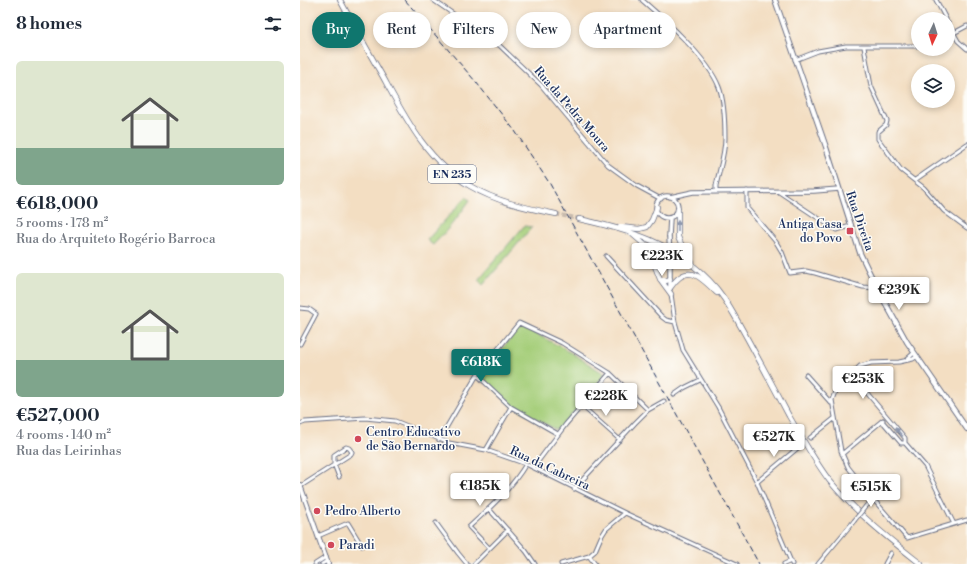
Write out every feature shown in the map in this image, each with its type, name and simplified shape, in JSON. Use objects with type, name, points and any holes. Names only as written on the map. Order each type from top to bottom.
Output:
[{"type":"main road","name":"EN 235","points":[[340,0],[398,106],[414,132],[431,154],[447,170],[470,186],[493,198],[556,214]]},
{"type":"main road","name":"Rua Direita","points":[[775,0],[860,252],[877,288],[915,355],[967,429]]},
{"type":"main road","points":[[606,225],[640,229],[644,228],[650,224],[657,207]]},
{"type":"main road","points":[[678,209],[678,237],[680,244],[694,266]]},
{"type":"main road","points":[[579,219],[628,231],[659,243],[694,266],[710,280],[727,302],[803,441],[830,480],[858,512],[921,564]]},
{"type":"main road","points":[[628,231],[645,245],[660,279],[670,294]]},
{"type":"main road","points":[[660,279],[666,281],[670,278],[676,278],[688,274],[695,275],[703,280],[727,302]]},
{"type":"main road","points":[[670,288],[676,278]]},
{"type":"main road","points":[[300,485],[327,561]]},
{"type":"street","name":"Rua da Pedra Moura","points":[[433,0],[500,46],[541,85],[608,165],[637,186],[661,199]]},
{"type":"street","points":[[642,0],[661,16],[698,54],[712,73],[719,87],[724,114],[725,139],[716,191]]},
{"type":"street","points":[[936,0],[942,12]]},
{"type":"street","points":[[955,32],[967,26]]},
{"type":"street","points":[[955,36],[967,49]]},
{"type":"street","points":[[795,60],[818,51],[846,46],[911,46]]},
{"type":"street","points":[[864,47],[871,86],[887,121],[886,126],[878,132],[878,139],[895,164],[924,188],[944,210],[967,228]]},
{"type":"street","points":[[915,180],[967,144]]},
{"type":"street","points":[[682,194],[677,202],[678,209],[675,215],[670,218],[660,216],[657,207],[661,199],[682,194],[693,192],[779,192],[826,191],[839,189]]},
{"type":"street","points":[[747,191],[747,208],[776,242],[782,252],[790,273],[806,271],[863,288],[877,288]]},
{"type":"street","points":[[779,192],[836,230],[851,226]]},
{"type":"street","points":[[670,197],[677,202]]},
{"type":"street","points":[[670,218],[670,294],[675,322],[683,350],[700,380],[718,407],[757,482],[792,562],[784,564]]},
{"type":"street","points":[[606,256],[662,317],[666,320],[675,322]]},
{"type":"street","points":[[300,308],[310,309],[316,314],[300,344]]},
{"type":"street","points":[[439,440],[477,375],[519,323],[562,343],[610,373],[648,410]]},
{"type":"street","points":[[915,355],[913,359],[890,362],[871,362],[860,366],[836,389],[832,400],[842,454],[848,467],[907,538],[967,520]]},
{"type":"street","points":[[533,468],[558,434],[610,373]]},
{"type":"street","points":[[806,374],[833,406]]},
{"type":"street","points":[[851,374],[905,438],[905,444]]},
{"type":"street","points":[[477,375],[511,408],[558,434]]},
{"type":"street","points":[[674,395],[700,380]]},
{"type":"street","points":[[574,489],[648,410],[664,401]]},
{"type":"street","points":[[581,406],[620,440]]},
{"type":"street","points":[[486,450],[511,408]]},
{"type":"street","points":[[842,454],[886,417]]},
{"type":"street","name":"Rua da Cabreira","points":[[300,424],[305,422],[365,418],[395,420],[439,440],[486,450],[526,464],[574,489],[737,564]]},
{"type":"street","points":[[810,438],[835,418]]},
{"type":"street","points":[[882,421],[901,444],[905,444],[925,466],[954,524]]},
{"type":"street","points":[[757,482],[800,446]]},
{"type":"street","points":[[300,485],[334,464],[351,454],[352,452],[346,447],[334,455],[334,464],[339,477]]},
{"type":"street","points":[[489,548],[469,527],[498,500],[526,464]]},
{"type":"street","points":[[818,564],[866,506],[874,500]]},
{"type":"street","points":[[489,509],[526,551],[535,564]]},
{"type":"street","points":[[561,564],[589,556],[595,551],[606,529],[625,513]]},
{"type":"street","points":[[318,536],[348,523],[362,546]]},
{"type":"street","points":[[436,523],[467,564]]},
{"type":"street","points":[[474,564],[508,530]]},
{"type":"street","points":[[885,564],[891,553]]},
{"type":"street","points":[[589,556],[594,564]]},
{"type":"street","points":[[315,564],[327,561]]},
{"type":"street","points":[[322,564],[327,561]]},
{"type":"green space","points":[[466,197],[470,200],[453,223],[433,245],[427,240]]},
{"type":"green space","points":[[524,226],[532,227],[483,285],[478,280]]},
{"type":"green space","points":[[521,326],[565,349],[605,374],[558,431],[513,406],[480,375]]},
{"type":"tunnel","points":[[556,214],[579,219]]},
{"type":"railway","points":[[405,0],[476,82],[515,131],[550,184],[759,564]]},
{"type":"place","name":"Antiga Casa do Povo","points":[[850,231]]},
{"type":"place","name":"Centro Educativo de São Bernardo","points":[[358,439]]},
{"type":"place","name":"Pedro Alberto","points":[[317,511]]},
{"type":"place","name":"Paradi","points":[[331,545]]}]
